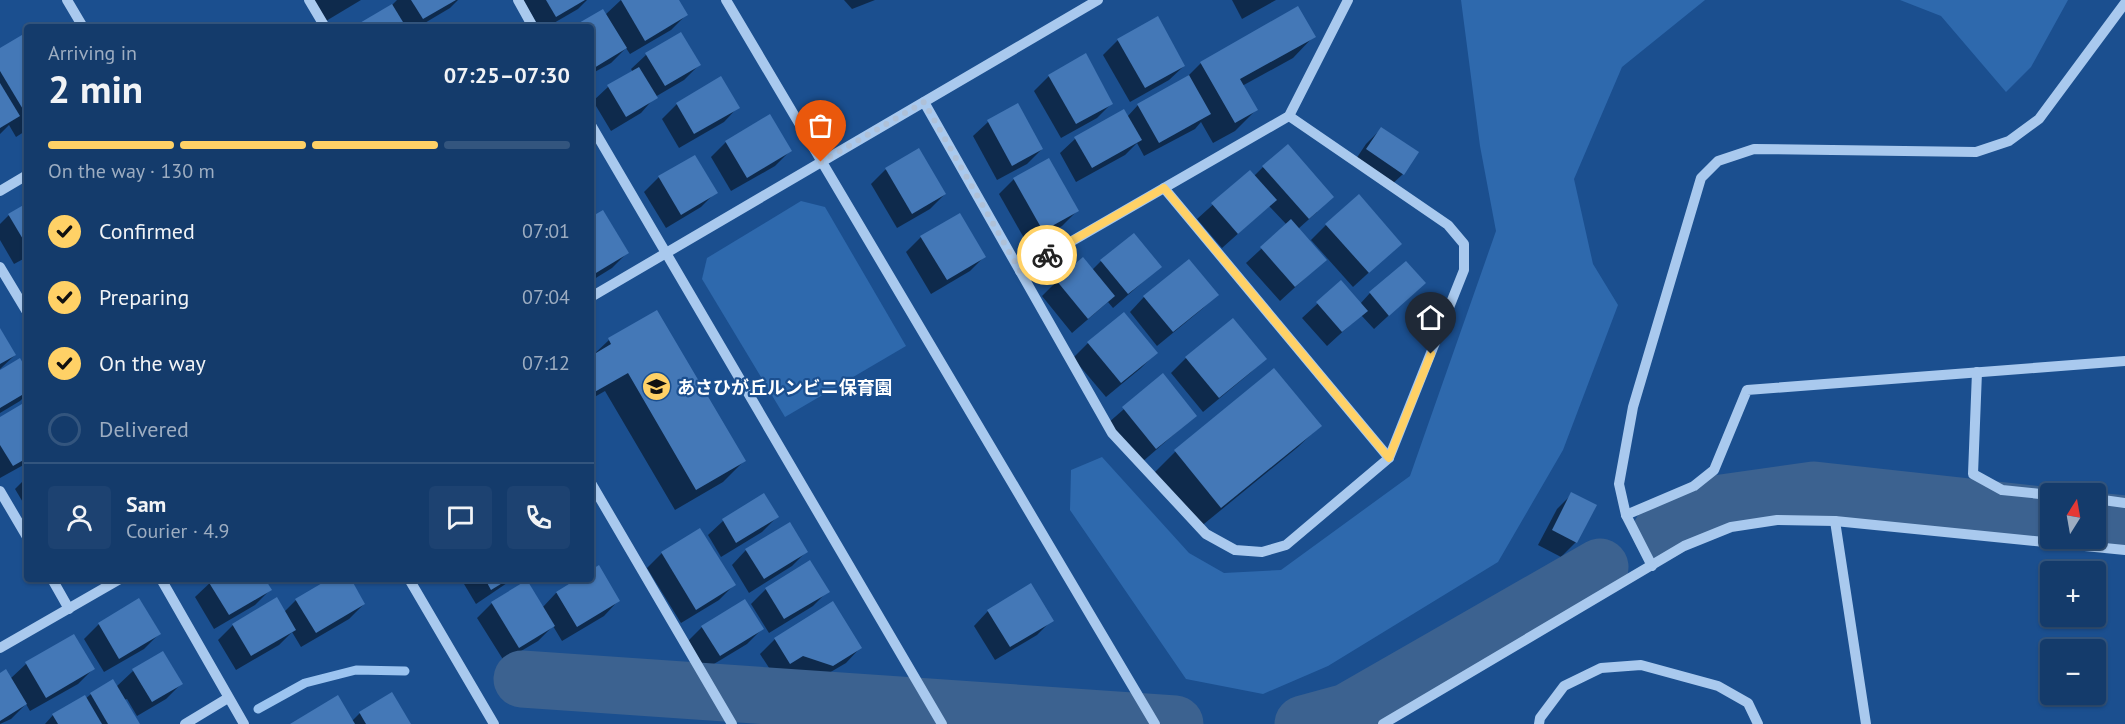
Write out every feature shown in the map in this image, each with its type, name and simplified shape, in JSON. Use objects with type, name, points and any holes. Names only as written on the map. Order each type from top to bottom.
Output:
[{"type":"street","points":[[67,0],[81,24]]},
{"type":"street","points":[[309,0],[323,24]]},
{"type":"street","points":[[518,0],[532,24]]},
{"type":"street","points":[[726,0],[1155,724]]},
{"type":"street","points":[[594,295],[1098,0]]},
{"type":"street","points":[[1020,271],[1289,116],[1348,0]]},
{"type":"street","points":[[1652,566],[1626,515],[1619,484],[1633,406],[1701,178],[1718,161],[1754,149],[1976,152],[2009,141],[2039,119],[2125,3]]},
{"type":"street","points":[[924,102],[1112,433],[1206,534],[1234,550],[1262,552],[1286,545],[1389,458],[1464,270],[1464,244],[1448,225],[1289,116]]},
{"type":"street","points":[[594,130],[940,721]]},
{"type":"street","points":[[0,191],[24,177]]},
{"type":"street","points":[[1164,188],[1389,458]]},
{"type":"street","points":[[0,267],[24,307]]},
{"type":"street","points":[[1626,515],[1694,486],[1714,470],[1748,390],[2125,361]]},
{"type":"street","points":[[1977,372],[1973,474],[2002,490],[2040,494]]},
{"type":"street","points":[[594,488],[732,724]]},
{"type":"street","points":[[0,491],[24,532]]},
{"type":"street","points":[[2106,501],[2125,502]]},
{"type":"street","points":[[1383,724],[1684,546],[1731,528],[1777,520],[1835,521],[2125,550]]},
{"type":"street","points":[[1835,521],[1866,724]]},
{"type":"street","points":[[54,582],[69,609]]},
{"type":"street","points":[[0,648],[115,582]]},
{"type":"street","points":[[163,582],[244,724]]},
{"type":"street","points":[[411,582],[494,724]]},
{"type":"street","points":[[1539,724],[1540,718],[1564,686],[1601,668],[1641,665],[1718,686],[1748,703],[1758,724]]},
{"type":"street","points":[[184,724],[228,698]]},
{"type":"shaded area","points":[[1461,0],[1705,0],[1622,67],[1574,179],[1593,264],[1618,305],[1563,450],[1498,562],[1328,666],[1263,694],[1186,679],[1070,510],[1071,470],[1102,457],[1189,553],[1224,573],[1281,570],[1410,476],[1496,231],[1480,146]]},
{"type":"shaded area","points":[[1900,0],[2068,0],[2031,67],[2006,92],[1941,16]]},
{"type":"shaded area","points":[[801,201],[825,207],[906,346],[785,417],[702,279],[707,258]]},
{"type":"building","points":[[411,0],[456,0],[423,19]]},
{"type":"building","points":[[546,0],[585,0],[556,17]]},
{"type":"building","points":[[621,0],[679,0],[688,15],[645,41]]},
{"type":"building","points":[[392,4],[404,24],[358,24]]},
{"type":"building","points":[[1298,6],[1316,37],[1240,79],[1258,110],[1235,123],[1200,62]]},
{"type":"building","points":[[603,9],[627,48],[594,68],[594,24],[577,24]]},
{"type":"building","points":[[1158,16],[1185,66],[1145,88],[1117,39]]},
{"type":"building","points":[[681,32],[701,65],[665,86],[645,53]]},
{"type":"building","points":[[24,34],[24,111],[0,71],[0,48]]},
{"type":"building","points":[[1086,53],[1113,104],[1076,124],[1048,75]]},
{"type":"building","points":[[639,67],[658,98],[626,117],[607,85]]},
{"type":"building","points":[[1189,75],[1211,114],[1159,143],[1137,104]]},
{"type":"building","points":[[721,76],[740,108],[694,134],[676,103]]},
{"type":"building","points":[[0,83],[20,116],[0,128]]},
{"type":"building","points":[[1018,103],[1043,149],[1012,166],[987,120]]},
{"type":"building","points":[[1124,109],[1142,140],[1092,168],[1074,137]]},
{"type":"building","points":[[770,114],[792,151],[747,178],[725,141]]},
{"type":"building","points":[[1381,127],[1419,152],[1404,175],[1366,149]]},
{"type":"building","points":[[1288,144],[1334,197],[1309,219],[1262,166]]},
{"type":"building","points":[[919,148],[946,194],[912,214],[885,168]]},
{"type":"building","points":[[695,155],[718,193],[681,215],[658,176]]},
{"type":"building","points":[[1049,158],[1079,211],[1043,231],[1013,178]]},
{"type":"building","points":[[1250,170],[1277,200],[1238,234],[1211,203]]},
{"type":"building","points":[[1359,194],[1402,244],[1369,273],[1325,224]]},
{"type":"building","points":[[24,205],[24,241],[8,214]]},
{"type":"building","points":[[603,210],[629,253],[594,274],[594,215]]},
{"type":"building","points":[[960,213],[986,257],[947,280],[920,236]]},
{"type":"building","points":[[1291,219],[1327,260],[1295,287],[1260,247]]},
{"type":"building","points":[[1134,233],[1162,267],[1128,294],[1100,260]]},
{"type":"building","points":[[1083,257],[1115,296],[1088,319],[1056,280]]},
{"type":"building","points":[[1189,259],[1219,295],[1173,332],[1143,296]]},
{"type":"building","points":[[1406,261],[1426,283],[1389,316],[1369,292]]},
{"type":"building","points":[[1341,280],[1368,311],[1342,332],[1316,302]]},
{"type":"building","points":[[657,310],[746,461],[696,490],[628,373],[594,392],[594,354],[611,344],[608,338]]},
{"type":"building","points":[[1124,312],[1158,353],[1121,383],[1087,342]]},
{"type":"building","points":[[1233,318],[1267,359],[1219,398],[1185,357]]},
{"type":"building","points":[[0,328],[16,355],[0,364]]},
{"type":"building","points":[[20,358],[24,365],[24,394],[0,408],[0,370]]},
{"type":"building","points":[[1274,368],[1322,426],[1221,508],[1174,450]]},
{"type":"building","points":[[1163,373],[1197,416],[1156,449],[1122,407]]},
{"type":"building","points":[[24,403],[24,460],[13,466],[0,445],[0,417]]},
{"type":"building","points":[[1571,492],[1597,505],[1577,543],[1552,530]]},
{"type":"building","points":[[764,493],[779,517],[736,543],[722,519]]},
{"type":"building","points":[[790,522],[808,552],[764,579],[745,549]]},
{"type":"building","points":[[700,528],[736,585],[696,610],[661,552]]},
{"type":"building","points":[[810,560],[830,592],[784,619],[765,588]]},
{"type":"building","points":[[599,565],[620,601],[577,627],[556,592],[572,582],[594,582],[594,568]]},
{"type":"building","points":[[209,582],[267,582],[272,590],[229,615]]},
{"type":"building","points":[[324,582],[353,582],[365,604],[316,633],[295,599]]},
{"type":"building","points":[[487,582],[504,582],[491,590]]},
{"type":"building","points":[[524,582],[528,582],[555,626],[519,648],[491,602]]},
{"type":"building","points":[[1031,583],[1054,621],[1010,647],[987,610]]},
{"type":"building","points":[[277,597],[296,630],[251,656],[232,624]]},
{"type":"building","points":[[139,598],[161,634],[119,659],[98,623]]},
{"type":"building","points":[[745,599],[764,629],[720,656],[701,626]]},
{"type":"building","points":[[833,601],[862,648],[833,666],[803,656],[790,664],[774,638]]},
{"type":"building","points":[[74,634],[95,669],[46,698],[25,662]]},
{"type":"building","points":[[163,651],[183,684],[152,702],[132,669]]},
{"type":"building","points":[[6,669],[27,704],[0,721],[0,673]]},
{"type":"building","points":[[113,679],[140,724],[108,724],[90,693]]},
{"type":"building","points":[[392,692],[411,724],[366,724],[359,712]]},
{"type":"building","points":[[85,695],[102,724],[58,724],[52,714]]},
{"type":"building","points":[[338,695],[355,724],[290,724]]},
{"type":"waterway","points":[[1661,532],[1708,505],[1814,490],[2040,515]]},
{"type":"waterway","points":[[2106,522],[2125,524]]},
{"type":"waterway","points":[[1303,724],[1347,712],[1600,567]]},
{"type":"waterway","points":[[258,709],[305,683],[356,670],[405,671]]},
{"type":"waterway","points":[[522,679],[1175,724]]},
{"type":"way so far","points":[[821,162],[924,102],[1020,271],[1047,255]]},
{"type":"place","name":"あさひが丘ルンビニ保育園","points":[[656,387]]},
{"type":"route","points":[[1047,255],[1164,188],[1389,458],[1431,354]]}]
